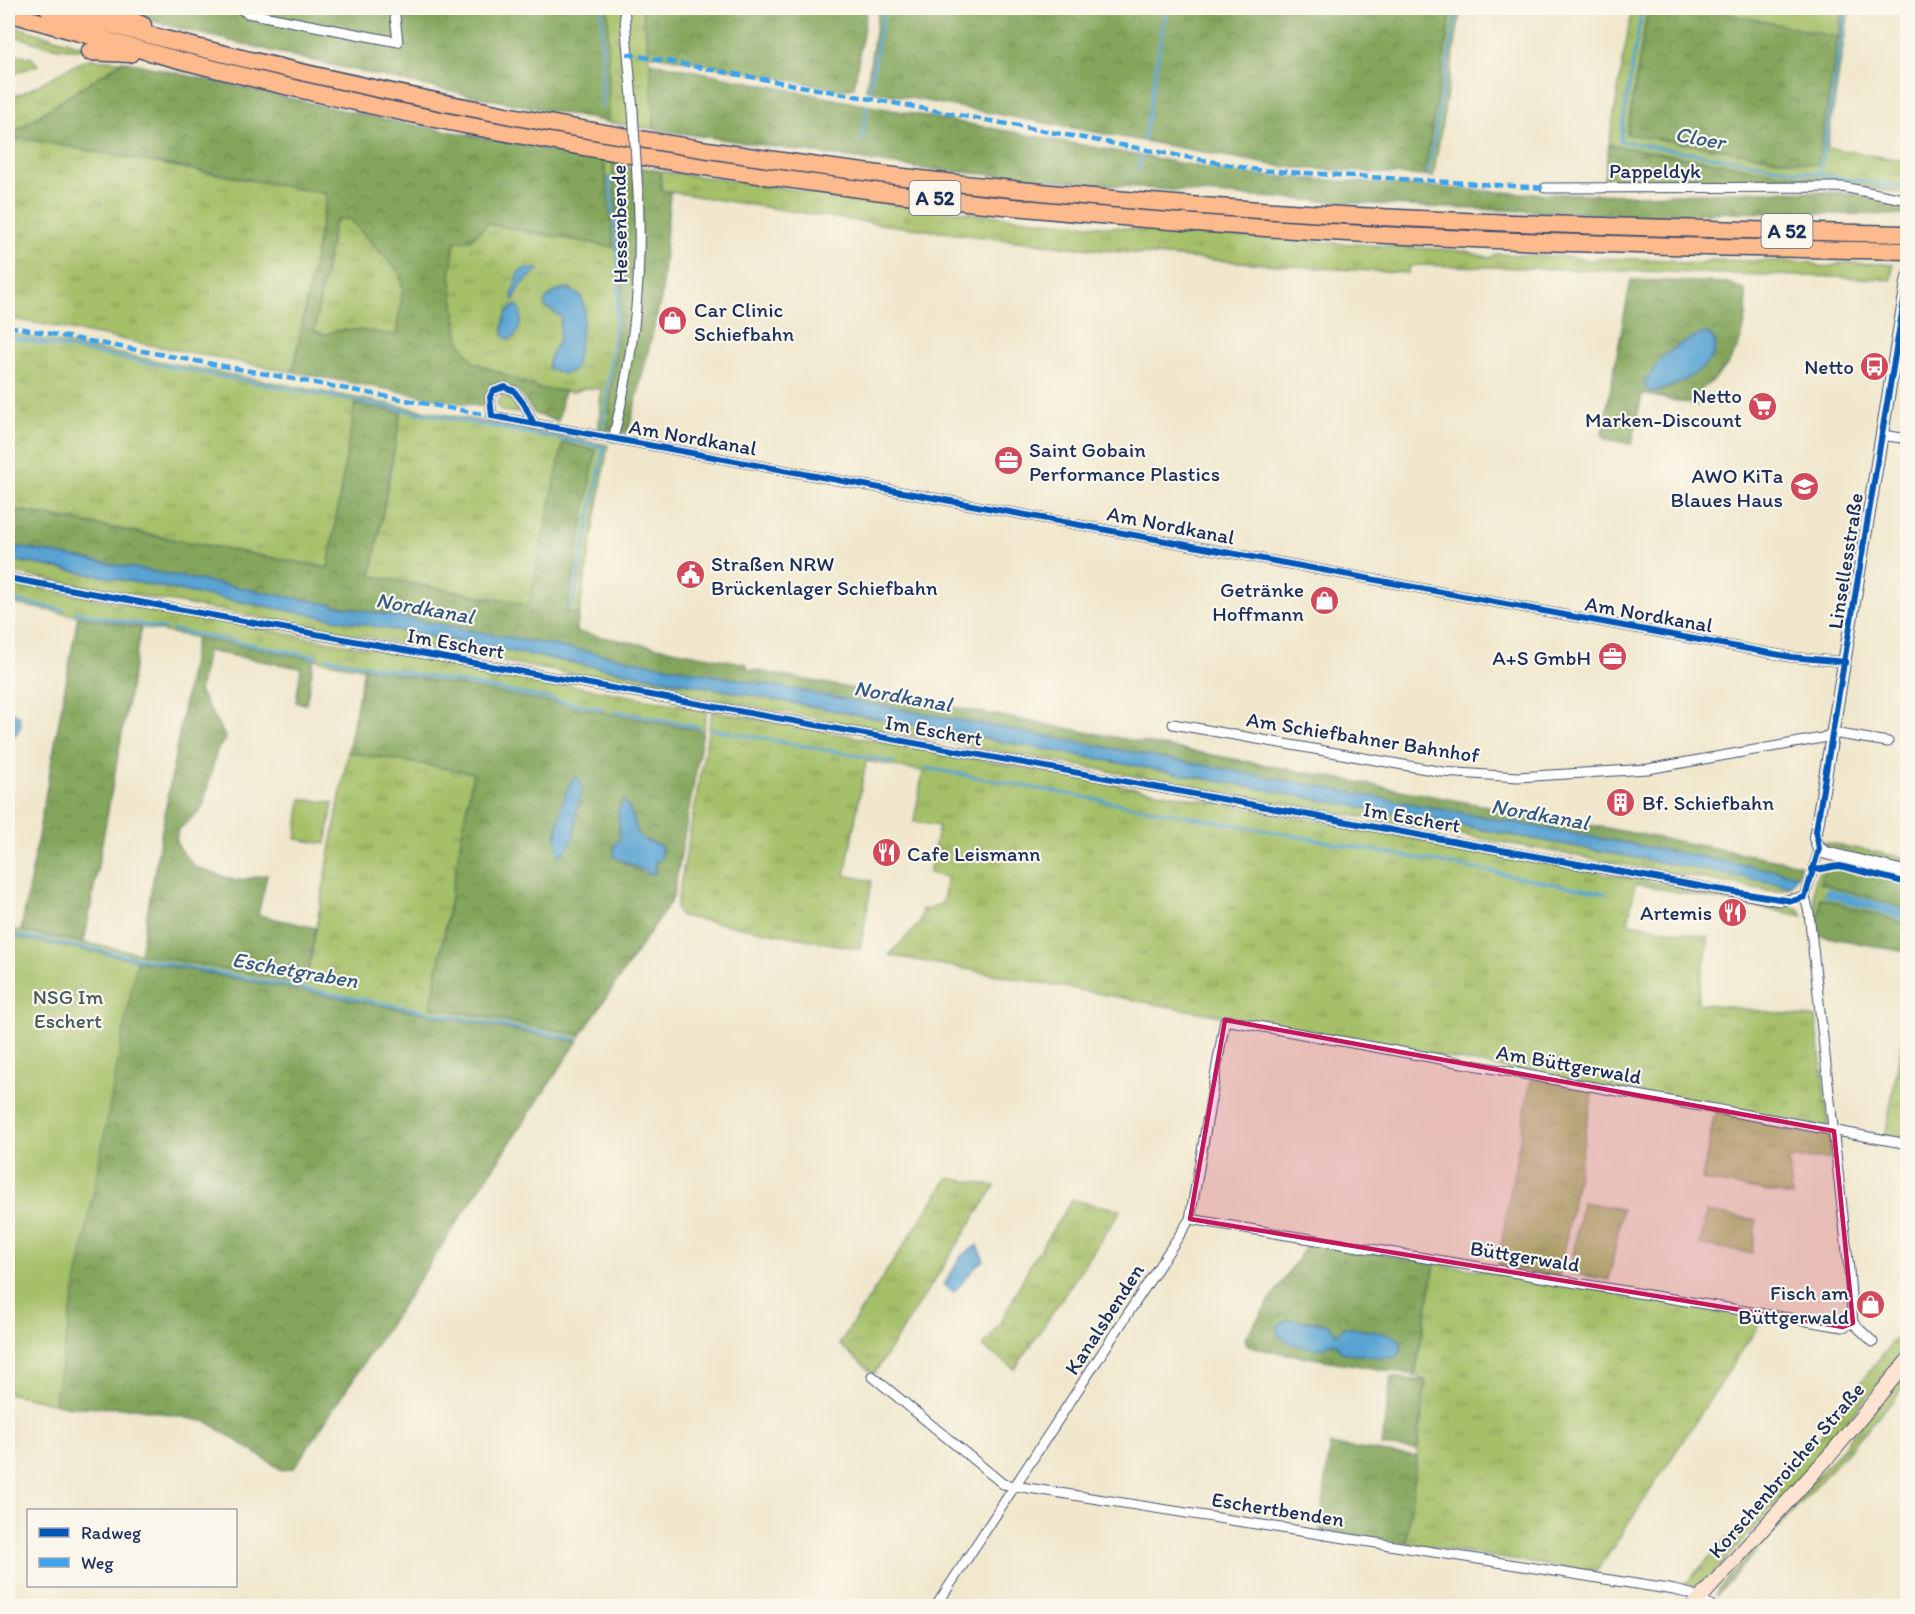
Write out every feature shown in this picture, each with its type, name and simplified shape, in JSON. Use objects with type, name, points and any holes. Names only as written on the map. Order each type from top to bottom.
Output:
[{"type":"highway","name":"A 52","points":[[48,8],[193,46],[399,94],[564,126],[742,155],[934,181],[1172,204],[1367,217],[1908,234]]},
{"type":"highway","points":[[104,8],[193,46]]},
{"type":"highway","name":"A 52","points":[[8,13],[203,66],[416,115],[570,144],[817,184],[1170,221],[1365,234],[1908,251]]},
{"type":"highway","points":[[89,52],[137,55],[203,66]]},
{"type":"main road","name":"Korschenbroicher Straße","points":[[1696,1603],[1813,1475],[1908,1360]]},
{"type":"street","points":[[239,8],[247,14],[398,42],[394,8]]},
{"type":"street","name":"Hessenbende","points":[[613,438],[629,375],[639,290],[642,235],[624,8]]},
{"type":"street","name":"Pappeldyk","points":[[1545,188],[1843,187],[1908,200]]},
{"type":"street","name":"Linsellesstraße","points":[[1819,849],[1816,831],[1846,662],[1908,277]]},
{"type":"street","name":"Am Nordkanal","points":[[534,424],[524,404],[510,388],[498,388],[493,391],[490,397],[492,416],[534,424],[613,438],[1791,657],[1846,662]]},
{"type":"street","points":[[1882,435],[1908,439]]},
{"type":"street","name":"Im Eschert","points":[[8,578],[1780,901],[1805,897]]},
{"type":"street","name":"Am Schiefbahner Bahnhof","points":[[1173,724],[1443,772],[1518,777],[1648,769],[1822,738],[1833,734]]},
{"type":"street","points":[[1833,734],[1888,742]]},
{"type":"street","points":[[1873,1342],[1853,1323],[1834,1131],[1809,913],[1805,897],[1819,849],[1826,854],[1908,873]]},
{"type":"street","name":"Am Büttgerwald","points":[[1225,1020],[1908,1144]]},
{"type":"street","name":"Kanalsbenden","points":[[936,1606],[1190,1219],[1225,1020]]},
{"type":"street","name":"Büttgerwald","points":[[1190,1219],[1843,1327],[1853,1323]]},
{"type":"street","name":"Eschertbenden","points":[[872,1376],[1003,1484],[1674,1590],[1691,1594],[1696,1603],[1712,1606]]},
{"type":"highlighted area","points":[[1225,1020],[1834,1131],[1853,1323],[1843,1327],[1190,1219]]},
{"type":"green space","points":[[114,8],[608,8],[609,122],[321,63],[176,27]]},
{"type":"green space","points":[[608,8],[642,8],[652,80],[654,129],[609,122]]},
{"type":"green space","points":[[642,8],[867,8],[854,87],[843,90],[649,54]]},
{"type":"green space","points":[[879,8],[1452,8],[1424,176],[1285,167],[866,90]]},
{"type":"green space","points":[[1452,8],[1461,8],[1433,177],[1424,176]]},
{"type":"green space","points":[[1632,8],[1648,8],[1627,134],[1818,165],[1843,8],[1849,8],[1827,148],[1907,161],[1906,194],[1609,145]]},
{"type":"green space","points":[[1648,8],[1701,8],[1838,37],[1818,165],[1627,134]]},
{"type":"green space","points":[[1701,8],[1843,8],[1838,37]]},
{"type":"green space","points":[[8,25],[89,48],[68,49],[38,43],[8,34]]},
{"type":"green space","points":[[14,54],[32,58],[38,65],[8,76],[8,57]]},
{"type":"green space","points":[[89,59],[123,61],[8,136],[8,98],[29,90]]},
{"type":"green space","points":[[123,61],[382,119],[604,160],[614,247],[488,224],[470,240],[455,241],[450,275],[459,340],[473,362],[540,389],[564,391],[558,421],[535,414],[518,390],[488,392],[483,407],[293,372],[327,194],[21,138],[8,146],[8,136]],"holes":[[[339,219],[349,219],[400,273],[403,288],[396,335],[350,330],[325,335],[314,330],[334,224]]]},
{"type":"green space","points":[[650,62],[849,102],[1239,174],[1518,193],[1645,195],[1763,191],[1854,193],[1904,204],[1902,215],[1728,212],[1651,216],[1427,207],[1241,196],[924,169],[654,129]]},
{"type":"green space","points":[[21,138],[327,194],[293,372],[8,318],[8,146]]},
{"type":"green space","points":[[1609,145],[1835,182],[1763,181],[1603,185]]},
{"type":"green space","points":[[604,160],[613,162],[622,276],[621,309],[608,430],[599,429],[601,389],[585,388],[573,392],[540,389],[473,362],[458,340],[450,275],[455,241],[470,240],[488,224],[613,247]],"holes":[[[561,289],[572,289],[556,372],[550,357],[559,340],[561,317],[546,307]]]},
{"type":"green space","points":[[613,162],[660,171],[661,190],[670,192],[661,299],[628,433],[608,430],[622,292]]},
{"type":"green space","points":[[660,171],[1035,220],[1196,234],[1465,251],[1490,258],[1497,254],[1570,257],[1591,261],[1598,258],[1671,260],[1691,264],[1710,260],[1810,262],[1825,267],[1840,263],[1893,264],[1891,280],[1417,265],[1409,267],[1408,273],[1221,261],[940,232],[754,205],[661,190]]},
{"type":"green space","points":[[339,219],[349,219],[400,273],[403,288],[397,336],[357,330],[325,335],[314,331],[334,224]]},
{"type":"green space","points":[[1631,280],[1728,283],[1745,290],[1746,319],[1738,347],[1722,370],[1701,389],[1698,405],[1642,394],[1632,444],[1606,439],[1602,434]],"holes":[[[1702,334],[1716,343],[1713,352],[1702,367],[1684,380],[1657,392],[1651,376],[1667,356]]]},
{"type":"green space","points":[[8,333],[608,445],[579,614],[567,612],[595,450],[563,444],[529,605],[371,576],[401,412],[355,404],[328,568],[8,508]]},
{"type":"green space","points":[[504,394],[510,397],[518,410],[517,413],[501,411],[497,403]]},
{"type":"green space","points":[[355,404],[401,412],[371,576],[529,605],[563,443],[596,450],[567,611],[579,614],[576,632],[747,664],[747,669],[1800,864],[1798,875],[8,545],[8,509],[328,568]]},
{"type":"green space","points":[[8,559],[1790,886],[1779,891],[1766,890],[8,572]]},
{"type":"green space","points":[[8,583],[707,710],[703,731],[8,603]]},
{"type":"green space","points":[[78,616],[141,628],[84,943],[21,931]]},
{"type":"green space","points":[[196,638],[314,659],[306,704],[296,702],[301,668],[207,651],[199,691],[226,738],[217,750],[202,809],[178,830],[176,842],[195,867],[236,881],[267,875],[258,915],[316,928],[306,984],[140,954]]},
{"type":"green space","points":[[364,668],[703,731],[673,898],[581,1035],[431,1007],[473,773],[348,752]],"holes":[[[581,803],[555,837],[562,811]],[[630,809],[635,829],[641,838],[661,846],[663,850],[660,860],[655,862],[656,873],[646,874],[614,857],[614,846],[620,838],[618,811]]]},
{"type":"green space","points":[[712,711],[1799,909],[1803,916],[1635,884],[1628,923],[1709,937],[1697,1003],[1816,1018],[1828,1124],[1825,1127],[889,955],[920,923],[922,909],[928,910],[943,902],[947,877],[929,873],[939,826],[914,822],[923,771],[866,761],[845,875],[872,881],[860,949],[680,916],[676,909]]},
{"type":"green space","points":[[348,752],[473,773],[431,1007],[581,1035],[577,1042],[8,936],[8,929],[306,984]]},
{"type":"green space","points":[[301,799],[333,803],[326,844],[296,839]]},
{"type":"green space","points":[[1822,842],[1907,858],[1907,867],[1827,847]]},
{"type":"green space","points":[[1832,861],[1907,879],[1907,886],[1835,867],[1820,883],[1907,909],[1907,924],[1820,898],[1820,915],[1815,915],[1814,881],[1823,865]]},
{"type":"green space","points":[[1835,867],[1907,886],[1907,909],[1820,883],[1823,873]]},
{"type":"green space","points":[[1820,898],[1907,924],[1907,952],[1817,935],[1815,915],[1820,915]]},
{"type":"green space","points":[[8,936],[577,1042],[294,1468],[282,1470],[208,1422],[137,1408],[71,1407],[8,1393]]},
{"type":"green space","name":"NSG Im Eschert","points":[[8,936],[137,960],[54,1403],[8,1393]]},
{"type":"green space","points":[[1904,1030],[1908,1030],[1908,1120],[1904,1141],[1885,1137]]},
{"type":"green space","points":[[1531,1079],[1593,1090],[1559,1277],[1497,1267]]},
{"type":"green space","points":[[1715,1112],[1829,1133],[1831,1159],[1789,1159],[1792,1196],[1702,1180]]},
{"type":"green space","points":[[948,1178],[995,1186],[874,1374],[839,1344]]},
{"type":"green space","points":[[1072,1200],[1121,1210],[1015,1369],[983,1347],[1002,1320],[1030,1265]]},
{"type":"green space","points":[[1582,1202],[1622,1209],[1609,1280],[1570,1273]]},
{"type":"green space","points":[[1706,1212],[1756,1220],[1752,1253],[1700,1245]]},
{"type":"green space","points":[[1309,1242],[1435,1263],[1415,1375],[1264,1350],[1247,1345],[1245,1338]],"holes":[[[1301,1320],[1324,1323],[1335,1334],[1360,1329],[1370,1332],[1383,1358],[1338,1348],[1335,1342],[1320,1348],[1299,1345],[1292,1341]]]},
{"type":"green space","points":[[1435,1263],[1764,1317],[1596,1573],[1406,1543],[1426,1381],[1415,1375]]},
{"type":"green space","points":[[1907,1327],[1907,1347],[1890,1369],[1827,1446],[1703,1586],[1677,1586],[1687,1582],[1731,1534],[1736,1536],[1758,1511],[1755,1508],[1819,1438],[1880,1357],[1887,1351],[1893,1340],[1898,1340]]},
{"type":"green space","points":[[1907,1368],[1907,1385],[1716,1596],[1718,1589],[1837,1454]]},
{"type":"green space","points":[[1391,1377],[1426,1381],[1417,1450],[1382,1446]]},
{"type":"green space","points":[[1330,1445],[1417,1457],[1406,1543],[1320,1530]]},
{"type":"water","points":[[539,269],[520,286],[514,300],[512,296],[519,271]]},
{"type":"water","points":[[566,288],[581,296],[585,310],[576,365],[573,371],[563,374],[548,368],[550,357],[559,340],[561,317],[546,307],[544,302],[553,293]]},
{"type":"water","points":[[517,305],[521,314],[520,324],[516,334],[509,340],[503,335],[504,321],[509,310]]},
{"type":"water","points":[[1707,333],[1715,342],[1714,352],[1708,362],[1697,372],[1669,387],[1647,391],[1644,381],[1661,358],[1682,343]]},
{"type":"water","points":[[8,545],[1798,875],[1790,886],[8,559]]},
{"type":"water","points":[[15,713],[19,716],[21,726],[16,734],[8,739],[8,714]]},
{"type":"water","points":[[576,777],[580,781],[582,790],[577,808],[575,830],[569,845],[559,855],[557,838],[560,813],[567,789]]},
{"type":"water","points":[[623,801],[630,809],[639,835],[645,841],[661,846],[661,859],[655,862],[654,875],[614,857],[614,846],[620,838],[618,811]]},
{"type":"water","points":[[978,1245],[984,1261],[978,1264],[954,1292],[944,1285],[961,1256]]},
{"type":"water","points":[[1288,1320],[1328,1324],[1336,1334],[1345,1327],[1389,1334],[1400,1340],[1402,1349],[1397,1357],[1383,1358],[1341,1352],[1335,1342],[1322,1348],[1298,1345],[1278,1334],[1278,1326]]},
{"type":"waterway","points":[[602,8],[602,107]]},
{"type":"waterway","points":[[870,88],[884,8]]},
{"type":"waterway","points":[[1144,140],[1166,8]]},
{"type":"waterway","points":[[1428,174],[1457,8]]},
{"type":"waterway","name":"Cloer","points":[[1642,8],[1620,141],[1908,189]]},
{"type":"waterway","points":[[1820,174],[1846,8]]},
{"type":"waterway","points":[[862,140],[867,106]]},
{"type":"waterway","points":[[1138,170],[1141,156]]},
{"type":"waterway","points":[[603,426],[619,290],[617,244],[609,177]]},
{"type":"waterway","points":[[8,337],[604,447],[572,607]]},
{"type":"waterway","points":[[8,600],[64,610]]},
{"type":"waterway","points":[[75,612],[165,629]]},
{"type":"waterway","points":[[173,630],[318,657]]},
{"type":"waterway","points":[[327,658],[604,709]]},
{"type":"waterway","points":[[614,711],[699,727]]},
{"type":"waterway","points":[[711,729],[893,762]]},
{"type":"waterway","points":[[926,768],[1605,893]]},
{"type":"waterway","name":"Nordkanal","points":[[1829,893],[1908,916]]},
{"type":"waterway","name":"Eschetgraben","points":[[8,934],[576,1039]]},
{"type":"marked path","points":[[627,54],[1257,170],[1545,188]]},
{"type":"marked path","points":[[8,326],[492,416]]},
{"type":"cycle path","points":[[8,578],[1710,888],[1792,901],[1805,897],[1819,849],[1816,831],[1908,277]]},
{"type":"cycle path","points":[[534,424],[524,404],[514,391],[505,387],[493,391],[490,397],[492,416],[1791,657],[1846,662]]},
{"type":"cycle path","points":[[1812,869],[1840,866],[1908,883]]},
{"type":"place","name":"Car Clinic Schiefbahn","points":[[673,321]]},
{"type":"place","name":"Netto","points":[[1875,366]]},
{"type":"place","name":"Netto Marken-Discount","points":[[1763,407]]},
{"type":"place","name":"Saint Gobain Performance Plastics","points":[[1008,461]]},
{"type":"place","name":"AWO KiTa Blaues Haus","points":[[1804,487]]},
{"type":"place","name":"Straßen NRW Brückenlager Schiefbahn","points":[[690,575]]},
{"type":"place","name":"Getränke Hoffmann","points":[[1325,601]]},
{"type":"place","name":"A+S GmbH","points":[[1612,657]]},
{"type":"place","name":"Bf. Schiefbahn","points":[[1621,802]]},
{"type":"place","name":"Cafe Leismann","points":[[886,853]]},
{"type":"place","name":"Artemis","points":[[1733,912]]},
{"type":"place","name":"Fisch am Büttgerwald","points":[[1870,1304]]}]
